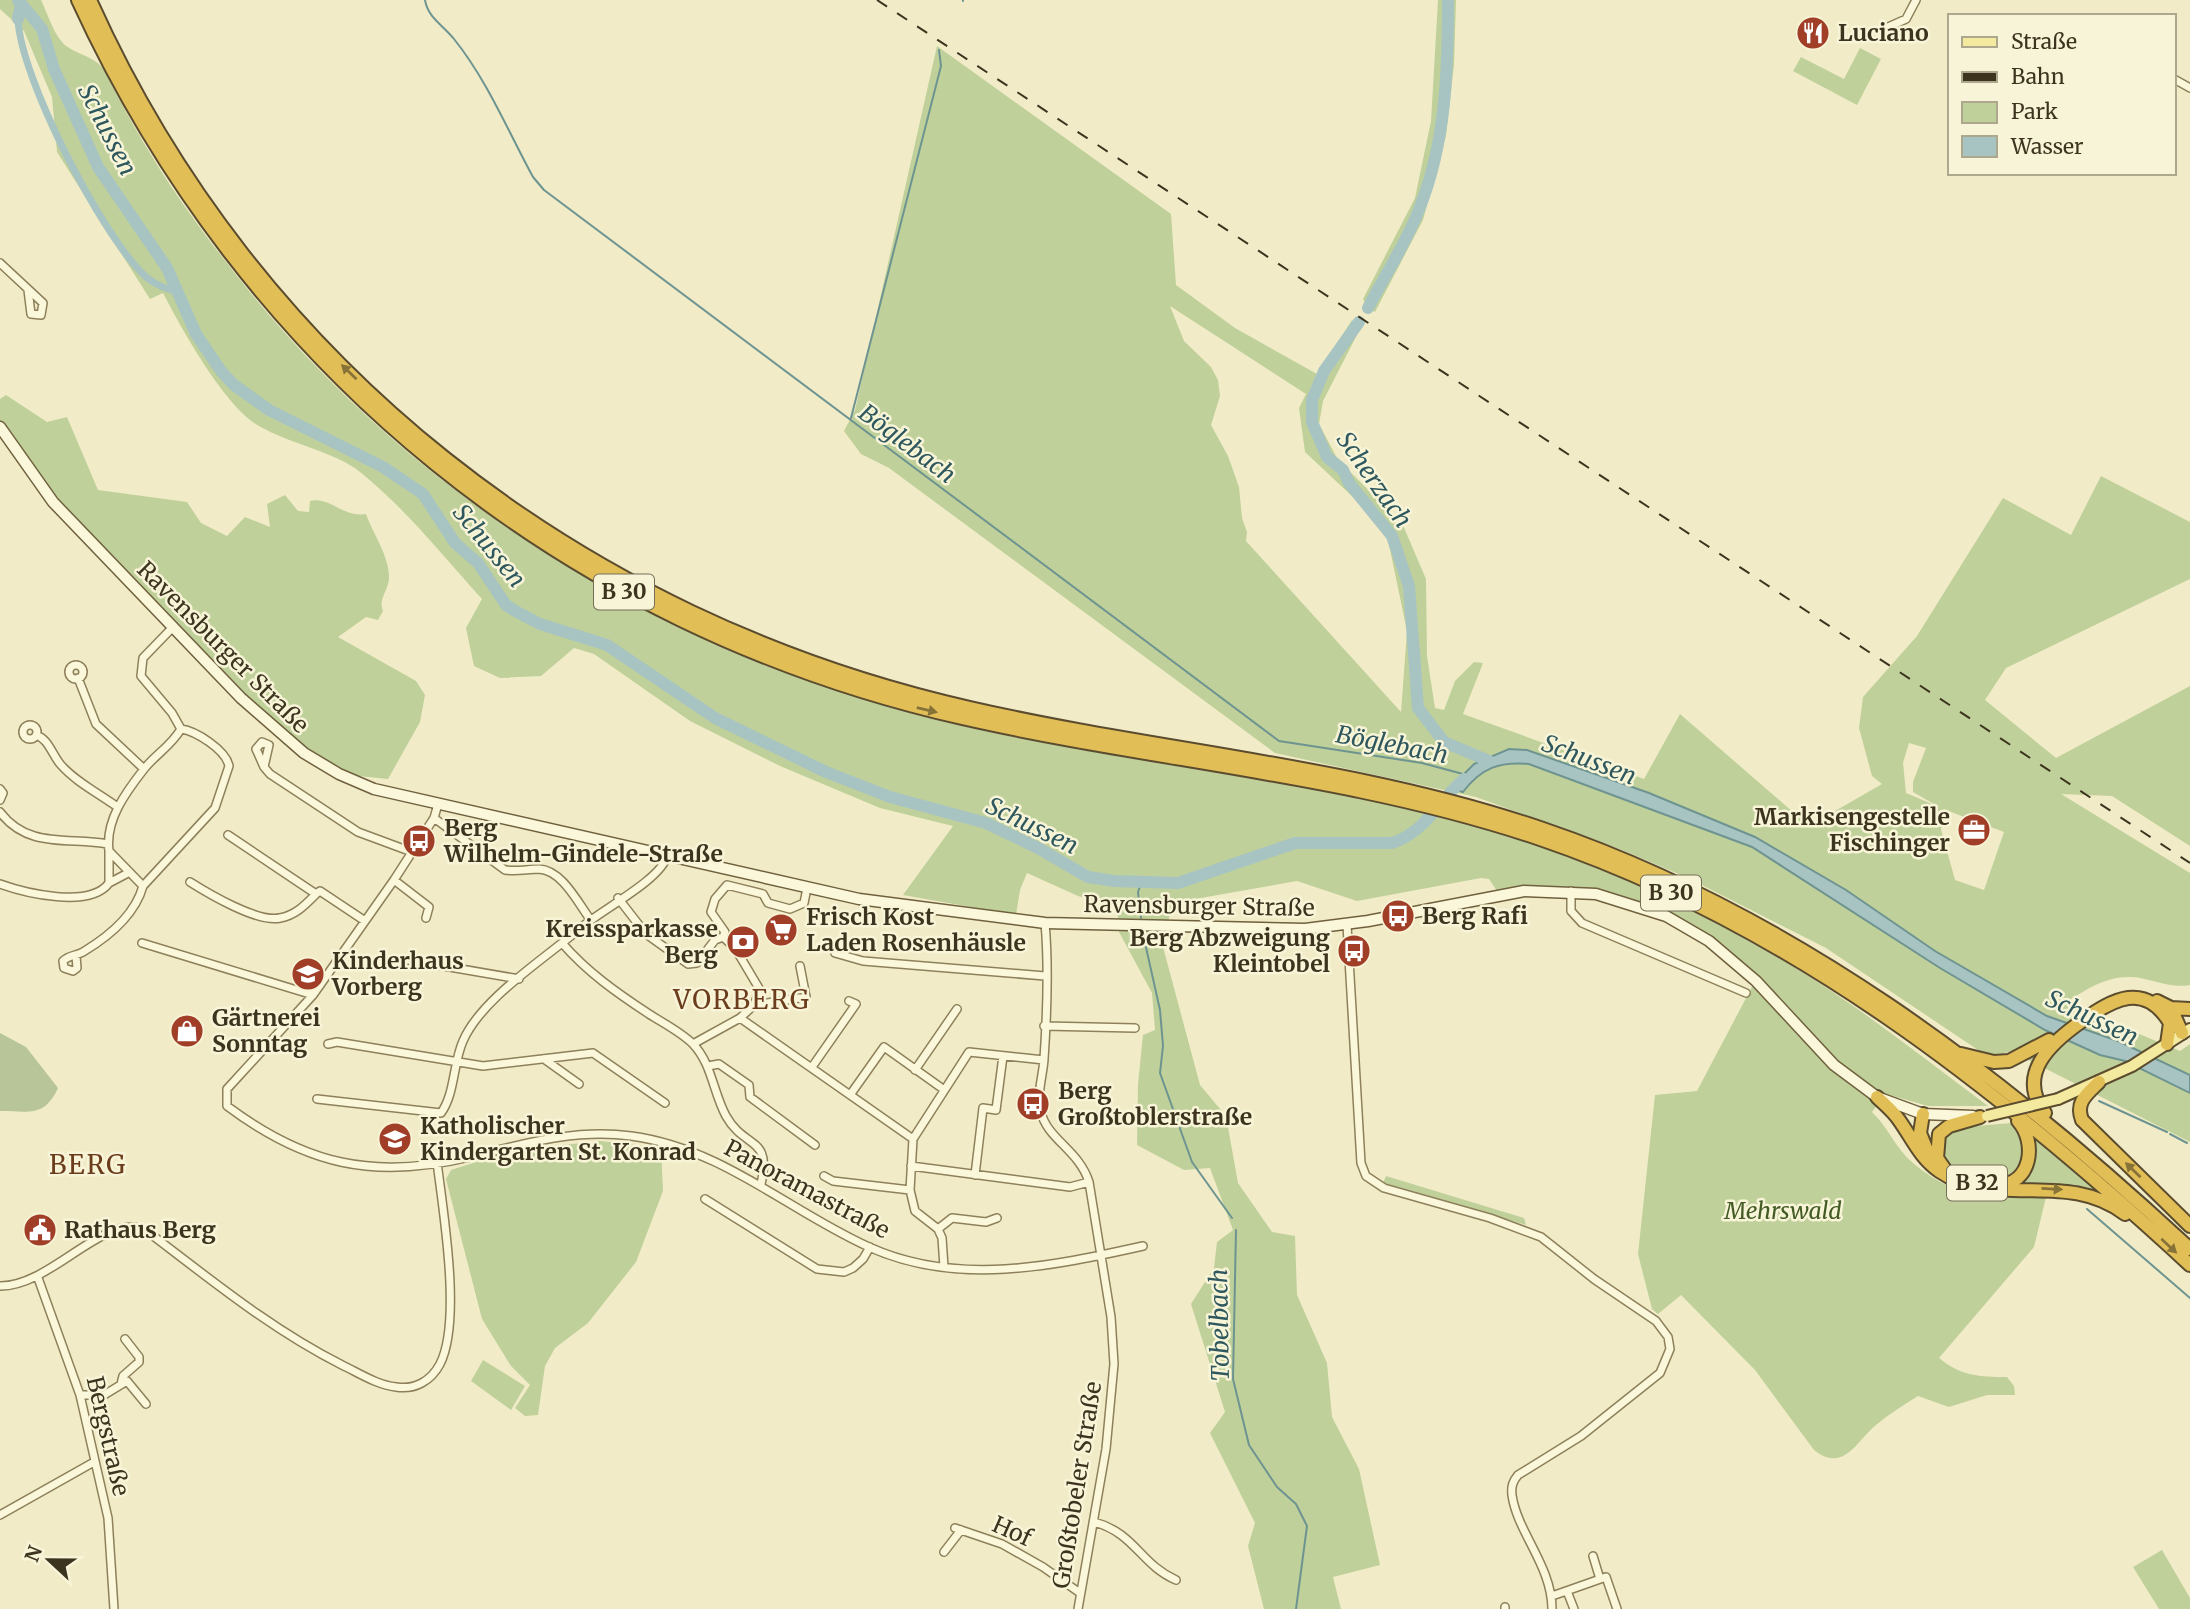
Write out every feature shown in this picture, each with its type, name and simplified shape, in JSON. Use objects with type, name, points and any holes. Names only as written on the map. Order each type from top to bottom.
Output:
[{"type":"highway","name":"B 30","points":[[78,0],[126,98],[159,155],[248,278],[291,328],[387,425],[458,483],[558,553],[626,593],[714,637],[765,659],[902,704],[1015,729],[1414,796]]},
{"type":"highway","name":"B 30","points":[[90,0],[138,97],[169,150],[249,262],[299,322],[394,416],[463,475],[564,544],[717,627],[836,672],[905,693],[1016,718],[1310,769],[1467,810],[1620,858],[1753,921],[1870,991],[1956,1054],[2073,1146],[2190,1249]]},
{"type":"highway","name":"B 30","points":[[1467,810],[1615,868],[1748,931],[1864,1001],[2001,1100],[2190,1265]]},
{"type":"highway","name":"B 30","points":[[1956,1054],[1994,1062],[2009,1061],[2035,1050],[2119,995],[2134,994],[2171,1008],[2190,1009]]},
{"type":"highway","points":[[2073,1146],[2065,1132],[2042,1110],[2034,1082],[2036,1068],[2049,1046],[2101,1006],[2127,998],[2151,1003],[2162,1010],[2170,1023],[2167,1044]]},
{"type":"highway","points":[[2171,1008],[2186,1031]]},
{"type":"highway","points":[[2099,1082],[2079,1105],[2080,1117],[2190,1226]]},
{"type":"highway","name":"B 30","points":[[1877,1097],[1900,1121],[1917,1149],[1939,1171],[1970,1186],[2075,1191],[2113,1206],[2148,1227]]},
{"type":"highway","name":"B 32","points":[[1984,1116],[1949,1126],[1939,1135],[1935,1149],[1942,1168],[1972,1182],[2004,1185],[2021,1175],[2031,1151],[2024,1129],[2007,1113],[2001,1100]]},
{"type":"highway","points":[[1917,1149],[1912,1127],[1916,1115],[1923,1114],[1921,1140],[1932,1160],[1942,1168]]},
{"type":"main road","name":"Ravensburger Straße","points":[[0,427],[53,502],[267,723],[318,763],[374,789],[807,888],[928,910],[1045,923],[1261,930],[1347,925],[1499,894],[1571,891],[1642,906],[1709,941],[1756,981],[1825,1057],[1877,1097],[1923,1114],[1984,1116]]},
{"type":"main road","name":"B 32","points":[[1984,1116],[2058,1100],[2099,1082],[2167,1044],[2186,1031],[2190,1022]]},
{"type":"street","points":[[1889,37],[1886,28],[1906,19],[1916,0]]},
{"type":"street","points":[[0,263],[28,290]]},
{"type":"street","points":[[76,956],[122,921],[143,886],[215,808],[228,772],[225,756],[193,732],[181,729],[172,713],[144,681],[140,669],[143,658],[173,628]]},
{"type":"street","points":[[78,678],[96,724],[144,769]]},
{"type":"street","points":[[109,883],[108,847],[116,806],[144,769],[163,753],[181,729]]},
{"type":"street","points":[[36,735],[45,740],[61,765],[76,779],[116,806]]},
{"type":"street","points":[[264,767],[336,820],[358,832],[412,852]]},
{"type":"street","points":[[0,789],[3,793],[0,800]]},
{"type":"street","points":[[142,943],[313,995],[394,880],[434,818],[438,804]]},
{"type":"street","points":[[0,813],[12,826],[36,838],[108,847],[128,873],[143,886]]},
{"type":"street","points":[[434,818],[505,870],[518,872],[541,869],[557,875],[590,919]]},
{"type":"street","points":[[228,835],[316,894]]},
{"type":"street","points":[[317,1099],[441,1113],[456,1061],[472,1024],[519,979],[590,919],[662,870],[667,856]]},
{"type":"street","points":[[0,884],[45,897],[89,894],[100,892],[109,883],[128,873]]},
{"type":"street","points":[[394,880],[429,908],[426,918]]},
{"type":"street","points":[[190,882],[248,912],[278,919],[298,912],[320,891],[365,921]]},
{"type":"street","points":[[723,937],[725,932],[710,912],[715,899],[727,885],[762,894],[768,903],[790,909],[804,903],[807,888]]},
{"type":"street","points":[[1571,891],[1571,911],[1582,923],[1746,993]]},
{"type":"street","points":[[618,898],[646,934],[688,964],[697,963],[715,940],[723,937]]},
{"type":"street","name":"Großtobeler Straße","points":[[1045,923],[1044,1060],[1039,1099],[1041,1116],[1052,1133],[1081,1161],[1089,1182],[1114,1364],[1106,1449],[1078,1609]]},
{"type":"street","points":[[1347,925],[1361,1163],[1366,1176],[1384,1188],[1532,1232],[1656,1321],[1668,1337],[1670,1349],[1660,1373],[1581,1436],[1518,1475],[1513,1482],[1513,1500],[1552,1596],[1552,1609]]},
{"type":"street","points":[[693,1044],[740,1018],[754,1005],[760,990],[735,948],[723,937]]},
{"type":"street","points":[[562,943],[607,986],[693,1044],[708,1066],[726,1115],[736,1130],[761,1150],[766,1158],[761,1184]]},
{"type":"street","points":[[835,953],[863,961],[1045,976]]},
{"type":"street","points":[[400,966],[403,959],[435,962],[519,979]]},
{"type":"street","points":[[754,1005],[806,997],[800,966]]},
{"type":"street","name":"Panoramastraße","points":[[313,995],[228,1089],[225,1099],[227,1106],[277,1141],[328,1160],[383,1168],[437,1162],[562,1136],[631,1136],[708,1158],[761,1184],[870,1247],[909,1261],[982,1271],[1018,1269],[1101,1256],[1143,1246]]},
{"type":"street","points":[[812,1067],[856,1004],[849,1001]]},
{"type":"street","points":[[915,1070],[957,1009]]},
{"type":"street","points":[[740,1018],[913,1139]]},
{"type":"street","points":[[1044,1026],[1135,1028]]},
{"type":"street","points":[[328,1044],[337,1042],[483,1066],[593,1053],[664,1103]]},
{"type":"street","points":[[850,1095],[884,1047],[943,1089]]},
{"type":"street","points":[[944,1267],[942,1238],[938,1229],[915,1211],[909,1190],[913,1139],[969,1052],[1044,1060]]},
{"type":"street","points":[[975,1175],[983,1108],[996,1110],[1003,1056]]},
{"type":"street","points":[[544,1059],[579,1084]]},
{"type":"street","points":[[708,1066],[719,1064],[749,1085],[750,1097],[815,1145]]},
{"type":"street","points":[[0,1286],[38,1278],[111,1230],[133,1226],[148,1232],[271,1322],[329,1359],[387,1385],[420,1385],[440,1364],[447,1332],[448,1275],[437,1162]]},
{"type":"street","points":[[911,1166],[1070,1187],[1089,1182]]},
{"type":"street","points":[[824,1176],[833,1181],[909,1190]]},
{"type":"street","points":[[705,1199],[781,1243],[817,1269],[844,1272],[863,1259],[870,1247]]},
{"type":"street","points":[[938,1229],[952,1217],[986,1222],[997,1218]]},
{"type":"street","name":"Bergstraße","points":[[38,1278],[80,1395],[108,1518],[114,1609]]},
{"type":"street","points":[[121,1384],[123,1376],[139,1362],[139,1357],[125,1339]]},
{"type":"street","points":[[80,1395],[104,1395],[127,1381],[146,1404]]},
{"type":"street","points":[[0,1515],[94,1462]]},
{"type":"street","points":[[1094,1522],[1119,1530],[1153,1566],[1176,1580]]},
{"type":"street","name":"Hof","points":[[944,1552],[958,1529],[1002,1544],[1043,1567],[1080,1593]]},
{"type":"street","points":[[1593,1556],[1600,1579]]},
{"type":"street","points":[[1552,1596],[1606,1577],[1617,1609]]},
{"type":"street","points":[[1567,1591],[1574,1609]]},
{"type":"green space","name":"Mehrswald","points":[[0,0],[41,0],[62,42],[101,66],[163,174],[229,266],[313,363],[391,438],[475,505],[565,564],[659,616],[757,660],[858,697],[963,726],[1360,798],[1448,819],[1535,845],[1606,871],[1709,919],[1776,956],[1854,1007],[1988,1106],[1928,1106],[1886,1094],[1872,1112],[1913,1163],[1944,1184],[1960,1190],[1992,1197],[2046,1197],[2034,1247],[1939,1358],[1955,1369],[1971,1374],[2007,1377],[2014,1386],[2015,1395],[1987,1395],[1949,1407],[1918,1396],[1876,1425],[1842,1457],[1824,1456],[1814,1450],[1755,1370],[1681,1295],[1658,1314],[1652,1309],[1638,1254],[1655,1095],[1697,1091],[1755,981],[1686,927],[1617,899],[1499,894],[1489,879],[1481,878],[1357,901],[1297,881],[1172,903],[1163,947],[1200,1085],[1226,1116],[1238,1183],[1272,1232],[1295,1236],[1297,1295],[1327,1363],[1332,1417],[1359,1469],[1380,1565],[1333,1577],[1341,1609],[1264,1609],[1248,1546],[1255,1523],[1210,1433],[1225,1412],[1191,1304],[1214,1268],[1217,1242],[1233,1230],[1210,1168],[1184,1170],[1137,1145],[1138,1084],[1143,1035],[1155,1030],[1152,993],[1119,932],[1117,907],[1078,896],[1027,873],[1020,890],[1016,915],[903,895],[953,826],[880,808],[780,766],[690,721],[594,654],[574,648],[541,676],[500,678],[474,666],[466,628],[482,599],[409,517],[360,472],[338,459],[270,432],[246,416],[205,366],[163,293],[150,299],[57,152],[52,97],[24,31],[0,9]]},
{"type":"green space","points":[[1438,0],[1456,0],[1454,65],[1446,135],[1423,220],[1375,312],[1368,308],[1363,299],[1415,198],[1431,121]]},
{"type":"green space","points":[[937,46],[1171,214],[1176,285],[1235,328],[1317,374],[1352,320],[1360,329],[1323,401],[1319,424],[1338,460],[1402,523],[1426,579],[1427,656],[1435,708],[1444,710],[1455,681],[1474,662],[1483,663],[1463,714],[1644,779],[1680,714],[1809,826],[1882,784],[1872,776],[1859,728],[1863,697],[1917,636],[2003,498],[2071,535],[2101,476],[2190,522],[2190,579],[2006,668],[1985,700],[2056,758],[2190,686],[2190,846],[2112,796],[2061,794],[2190,873],[2190,985],[2174,986],[2122,977],[2096,985],[2065,1003],[2180,1051],[2190,1044],[2190,1142],[2011,1051],[1996,1056],[1984,1054],[1826,948],[1688,878],[1622,850],[1476,797],[1275,753],[889,468],[861,454],[844,431],[855,410]],"holes":[[[1170,306],[1306,394],[1299,408],[1305,452],[1370,513],[1387,535],[1407,631],[1401,712],[1246,541],[1247,532],[1242,518],[1239,487],[1228,456],[1211,425],[1220,396],[1218,380],[1211,367],[1184,341]],[[1909,743],[1926,748],[1913,782],[1913,792],[1939,807],[1906,793],[1903,763]],[[1946,810],[2004,832],[1984,890],[1955,880],[1941,829]]]},
{"type":"green space","points":[[1860,48],[1881,59],[1857,105],[1793,71],[1801,57],[1844,79]]},
{"type":"green space","points":[[6,395],[47,422],[67,417],[98,490],[187,502],[201,523],[227,536],[245,517],[270,527],[267,504],[285,495],[298,511],[309,512],[310,501],[317,500],[350,513],[366,514],[389,571],[382,599],[383,611],[378,620],[366,617],[338,637],[416,681],[425,695],[420,722],[388,779],[339,774],[289,741],[53,502],[0,427],[0,399]]},
{"type":"green space","points":[[0,1033],[26,1047],[58,1088],[47,1104],[35,1111],[0,1111]]},
{"type":"green space","points":[[2011,1123],[2022,1133],[2025,1159],[2008,1176],[1978,1179],[1945,1166],[1940,1152],[1943,1142],[1950,1135],[1973,1127]]},
{"type":"green space","points":[[2031,1134],[2108,1198],[2067,1185],[2008,1188],[2017,1182]]},
{"type":"green space","points":[[601,1141],[661,1148],[663,1191],[636,1262],[588,1323],[555,1348],[545,1366],[538,1415],[525,1416],[515,1408],[530,1385],[511,1366],[482,1319],[446,1179],[451,1170],[514,1150]]},
{"type":"green space","points":[[1386,1176],[1524,1218],[1526,1225],[1383,1183]]},
{"type":"green space","points":[[483,1360],[525,1386],[511,1410],[471,1381]]},
{"type":"green space","points":[[2162,1550],[2190,1598],[2190,1609],[2159,1609],[2133,1567]]},
{"type":"water","points":[[1509,749],[1527,750],[1649,793],[1755,837],[1846,890],[1935,951],[2047,1016],[2118,1041],[2190,1075],[2190,1093],[2125,1061],[2100,1055],[2045,1030],[1940,968],[1752,847],[1529,764],[1509,764],[1492,768],[1477,777],[1463,792],[1450,788],[1474,764]]},
{"type":"waterway","name":"Schussen","points":[[18,0],[42,29],[54,69],[98,167],[167,268],[196,334],[221,371],[234,385],[269,410],[383,467],[423,494],[455,543],[478,563],[506,605],[517,612],[540,624],[607,645],[715,718],[826,772],[890,797],[986,823],[1038,848],[1088,877],[1114,881],[1178,883],[1295,843],[1392,843],[1414,831],[1464,779]]},
{"type":"waterway","name":"Böglebach","points":[[425,0],[433,17],[454,39],[477,71],[533,177],[544,190],[1279,741],[1422,763],[1463,774]]},
{"type":"waterway","name":"Scherzach","points":[[1368,308],[1415,220],[1429,182],[1444,105],[1448,0]]},
{"type":"waterway","points":[[18,19],[21,4]]},
{"type":"waterway","points":[[18,19],[22,45],[47,115],[106,226],[144,275],[177,292]]},
{"type":"waterway","points":[[851,418],[941,66],[939,50]]},
{"type":"waterway","name":"Scherzach","points":[[1359,322],[1324,371],[1312,400],[1312,422],[1327,457],[1343,470],[1349,483],[1392,536],[1409,586],[1418,708],[1444,742],[1489,761]]},
{"type":"waterway","name":"Tobelbach","points":[[1141,883],[1138,892],[1141,918]]},
{"type":"waterway","name":"Tobelbach","points":[[1143,934],[1160,1010],[1163,1046],[1160,1073],[1192,1162],[1232,1218]]},
{"type":"waterway","points":[[2099,1101],[2167,1132]]},
{"type":"waterway","points":[[2170,1134],[2187,1143]]},
{"type":"waterway","points":[[2087,1209],[2190,1298]]},
{"type":"waterway","name":"Tobelbach","points":[[1236,1230],[1233,1379],[1249,1445],[1277,1487],[1296,1504],[1307,1526],[1296,1609]]},
{"type":"railway","points":[[877,0],[2190,863]]},
{"type":"place","name":"Luciano","points":[[1813,33]]},
{"type":"place","name":"Markisengestelle Fischinger","points":[[1974,830]]},
{"type":"place","name":"Berg Wilhelm-Gindele-Straße","points":[[419,841]]},
{"type":"place","name":"Berg Rafi","points":[[1398,916]]},
{"type":"place","name":"Frisch Kost Laden Rosenhäusle","points":[[781,930]]},
{"type":"place","name":"Kreissparkasse Berg","points":[[743,942]]},
{"type":"place","name":"Berg Abzweigung Kleintobel","points":[[1354,951]]},
{"type":"place","name":"Kinderhaus Vorberg","points":[[308,974]]},
{"type":"place","name":"Gärtnerei Sonntag","points":[[187,1031]]},
{"type":"place","name":"Berg Großtoblerstraße","points":[[1033,1104]]},
{"type":"place","name":"Katholischer Kindergarten St. Konrad","points":[[395,1139]]},
{"type":"place","name":"Rathaus Berg","points":[[40,1230]]},
{"type":"district","name":"VORBERG","points":[[742,1000]]},
{"type":"district","name":"BERG","points":[[88,1165]]}]
